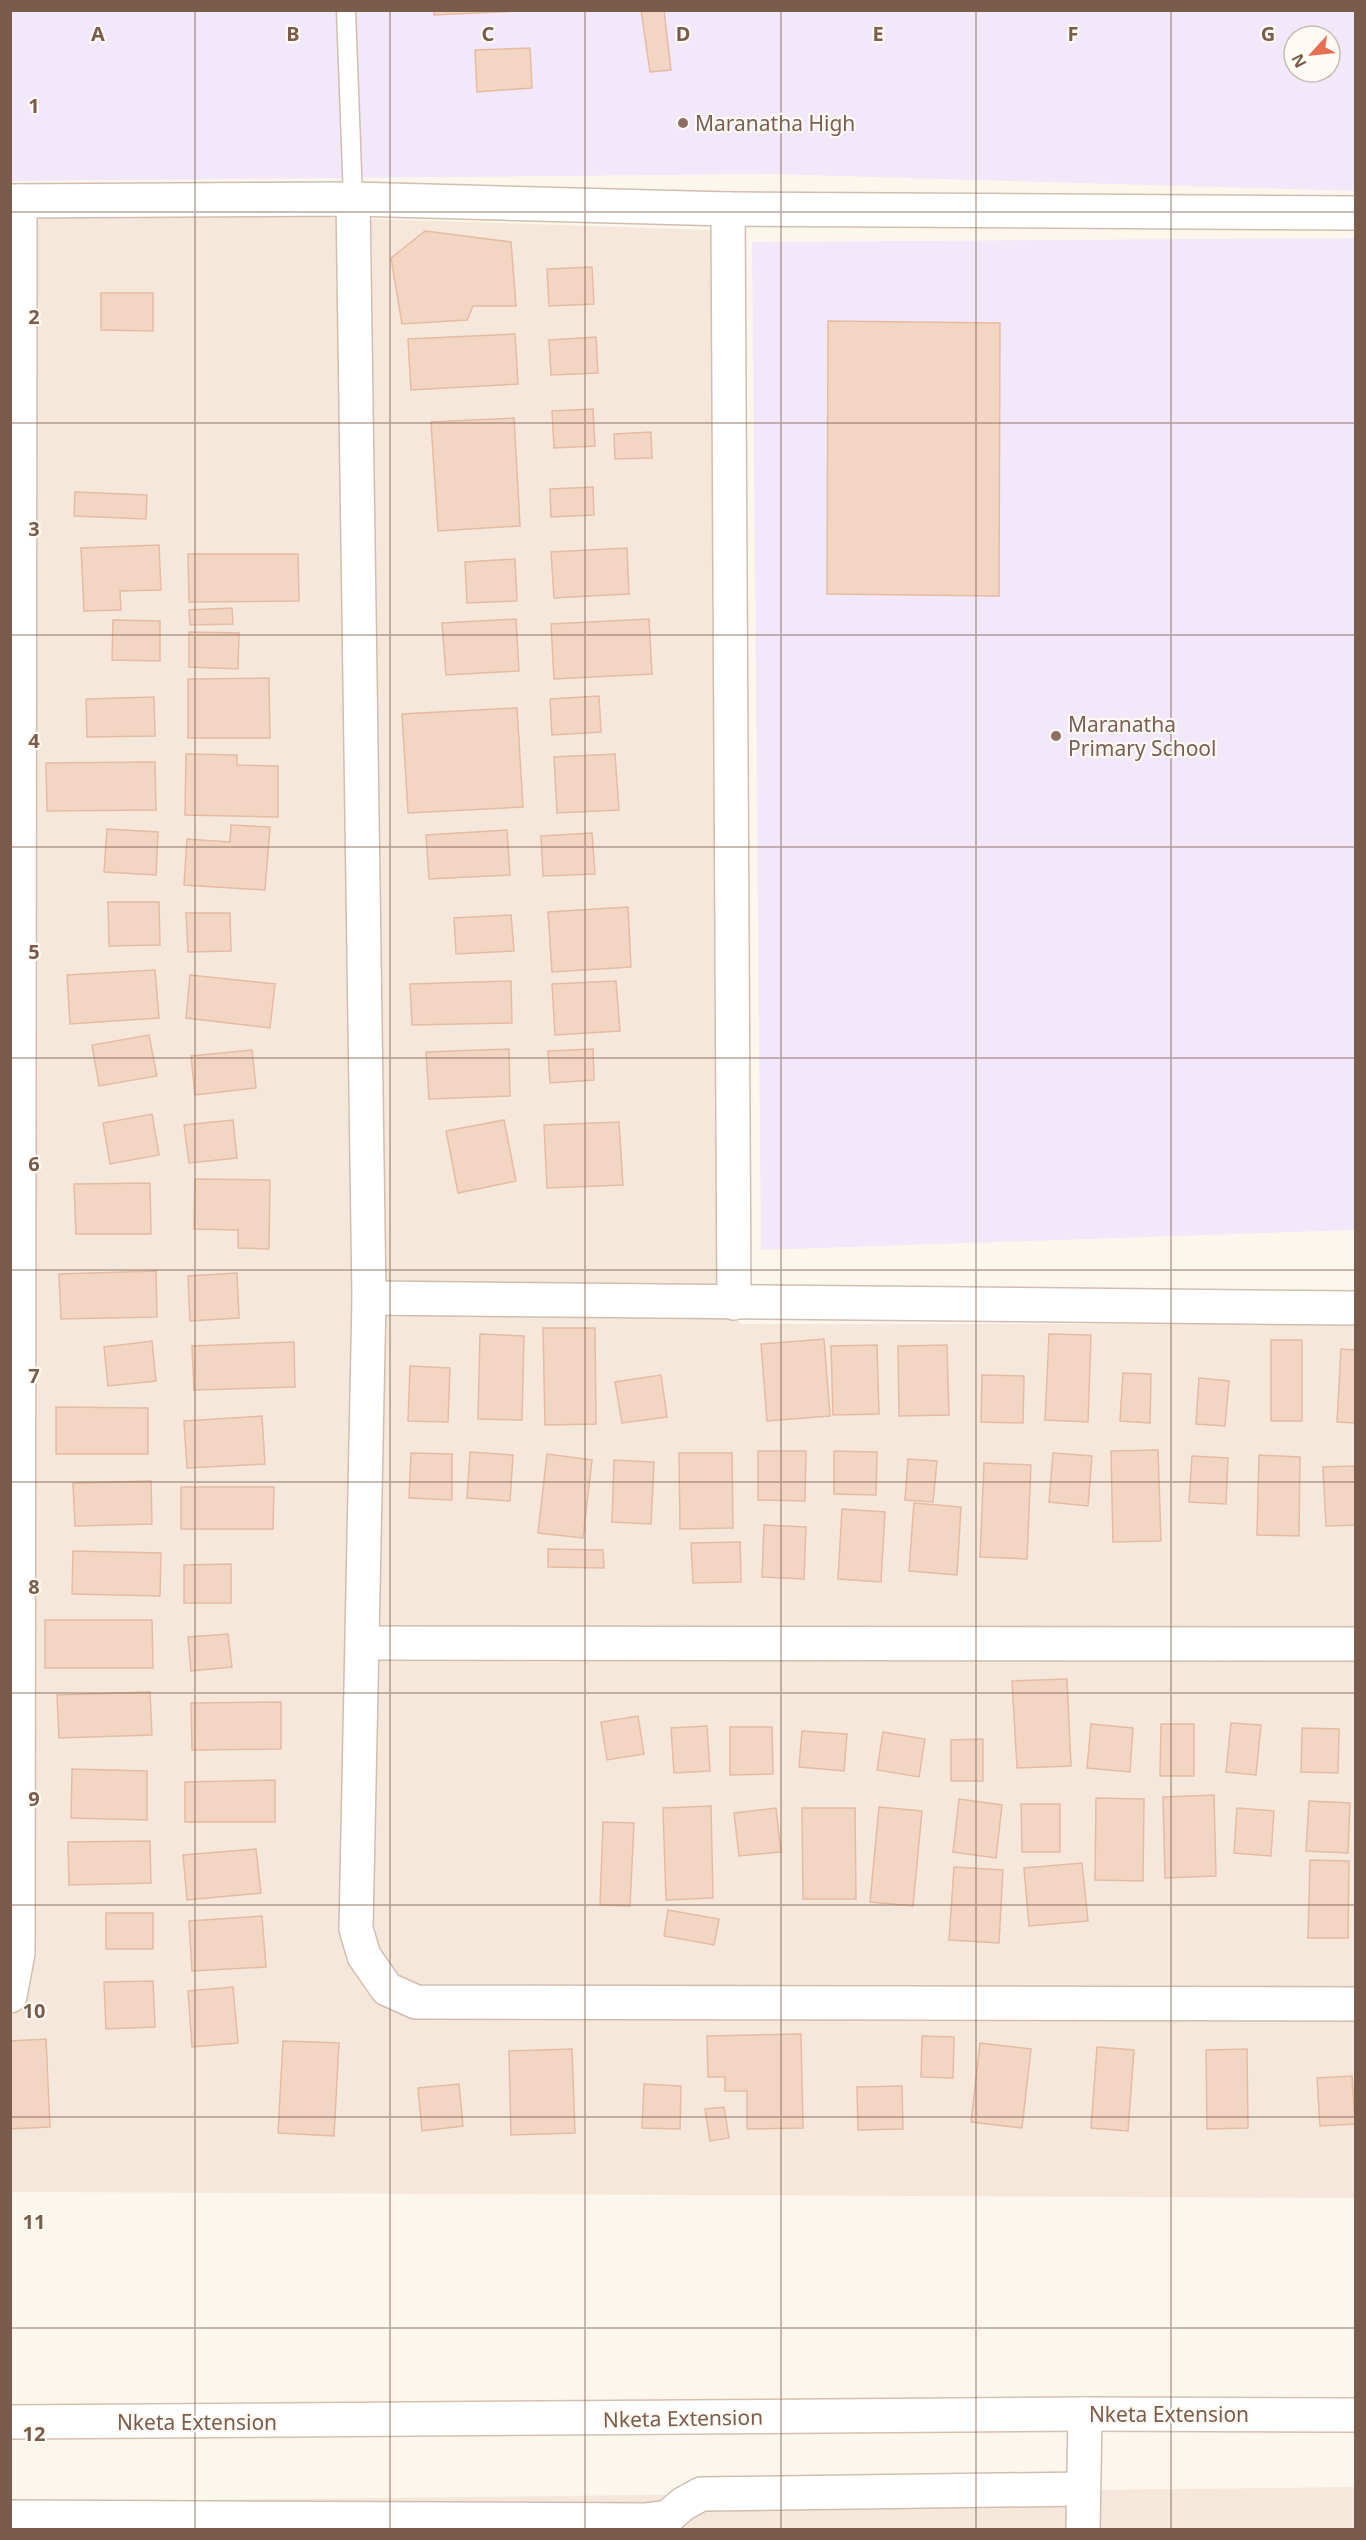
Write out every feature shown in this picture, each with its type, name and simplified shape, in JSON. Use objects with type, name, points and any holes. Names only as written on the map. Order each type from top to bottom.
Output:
[{"type":"street","points":[[353,199],[369,1298],[356,1929],[364,1956],[387,1989],[416,2002],[1356,2004]]},
{"type":"street","points":[[10,1996],[18,1953],[15,201],[353,199],[728,209],[1356,213]]},
{"type":"street","points":[[728,209],[734,1303]]},
{"type":"street","points":[[369,1298],[1356,1308]]},
{"type":"street","points":[[363,1643],[1356,1644]]},
{"type":"street","points":[[1083,2529],[1085,2414]]},
{"type":"street","name":"Nketa Extension","points":[[10,2422],[1085,2414],[1356,2415]]},
{"type":"street","points":[[10,2517],[645,2520],[668,2517],[683,2504],[701,2494],[1083,2489]]},
{"type":"lane","points":[[346,10],[353,199]]},
{"type":"shaded area","name":"Maranatha High","points":[[10,11],[1355,11],[1355,191],[771,174],[11,181]]},
{"type":"shaded area","points":[[11,207],[712,230],[717,1287],[740,1324],[1355,1324],[1355,2198],[11,2192]]},
{"type":"shaded area","name":"Maranatha Primary School","points":[[1355,238],[1355,1230],[761,1250],[752,242]]},
{"type":"shaded area","points":[[1355,2487],[1356,2529],[11,2530],[10,2502]]},
{"type":"building","points":[[434,10],[519,10],[519,11],[434,15]]},
{"type":"building","points":[[641,10],[664,10],[671,70],[650,72]]},
{"type":"building","points":[[530,48],[532,88],[477,92],[475,50]]},
{"type":"building","points":[[425,231],[511,242],[516,306],[473,306],[467,320],[402,324],[391,258]]},
{"type":"building","points":[[592,267],[594,304],[549,306],[547,269]]},
{"type":"building","points":[[101,293],[153,293],[153,331],[101,330]]},
{"type":"building","points":[[828,321],[1000,323],[999,596],[827,594]]},
{"type":"building","points":[[515,334],[518,384],[411,390],[408,339]]},
{"type":"building","points":[[596,337],[598,373],[551,375],[549,340]]},
{"type":"building","points":[[593,409],[595,446],[554,448],[552,411]]},
{"type":"building","points":[[514,418],[520,526],[438,531],[431,422]]},
{"type":"building","points":[[651,432],[652,458],[615,459],[614,434]]},
{"type":"building","points":[[593,487],[594,515],[551,517],[550,489]]},
{"type":"building","points":[[75,492],[147,495],[146,519],[74,516]]},
{"type":"building","points":[[159,545],[161,590],[120,591],[121,610],[84,611],[81,548]]},
{"type":"building","points":[[627,548],[629,594],[554,598],[551,552]]},
{"type":"building","points":[[188,554],[298,554],[299,601],[189,602]]},
{"type":"building","points":[[515,559],[517,601],[467,603],[465,562]]},
{"type":"building","points":[[232,608],[233,624],[190,625],[189,610]]},
{"type":"building","points":[[516,619],[519,671],[446,675],[442,623]]},
{"type":"building","points":[[649,619],[652,674],[554,679],[551,624]]},
{"type":"building","points":[[113,620],[160,621],[160,661],[112,660]]},
{"type":"building","points":[[189,632],[239,633],[238,669],[189,667]]},
{"type":"building","points":[[269,678],[270,738],[188,738],[188,679]]},
{"type":"building","points":[[599,696],[601,732],[552,735],[550,699]]},
{"type":"building","points":[[154,697],[155,736],[87,737],[86,699]]},
{"type":"building","points":[[517,708],[523,807],[408,813],[402,714]]},
{"type":"building","points":[[186,754],[237,755],[237,765],[278,766],[278,817],[185,815]]},
{"type":"building","points":[[615,754],[619,810],[557,813],[554,757]]},
{"type":"building","points":[[155,762],[156,810],[47,811],[46,763]]},
{"type":"building","points":[[231,825],[270,827],[265,890],[184,885],[187,839],[230,842]]},
{"type":"building","points":[[107,829],[158,832],[156,875],[104,872]]},
{"type":"building","points":[[507,830],[510,875],[429,879],[426,835]]},
{"type":"building","points":[[592,833],[595,874],[543,876],[541,836]]},
{"type":"building","points":[[108,902],[159,902],[160,945],[109,946]]},
{"type":"building","points":[[628,907],[631,967],[552,972],[548,912]]},
{"type":"building","points":[[186,913],[230,913],[231,951],[188,952]]},
{"type":"building","points":[[511,915],[514,951],[456,954],[454,918]]},
{"type":"building","points":[[155,970],[159,1018],[70,1024],[67,975]]},
{"type":"building","points":[[190,975],[275,984],[270,1028],[186,1018]]},
{"type":"building","points":[[511,981],[512,1023],[412,1025],[410,984]]},
{"type":"building","points":[[616,981],[620,1031],[555,1035],[552,984]]},
{"type":"building","points":[[149,1035],[157,1076],[99,1086],[92,1045]]},
{"type":"building","points":[[509,1049],[510,1096],[429,1099],[426,1052]]},
{"type":"building","points":[[593,1049],[594,1080],[550,1083],[548,1051]]},
{"type":"building","points":[[252,1050],[256,1088],[195,1095],[191,1056]]},
{"type":"building","points":[[152,1114],[159,1155],[110,1164],[103,1123]]},
{"type":"building","points":[[233,1120],[237,1158],[189,1163],[184,1125]]},
{"type":"building","points":[[504,1120],[516,1181],[458,1193],[446,1131]]},
{"type":"building","points":[[619,1122],[623,1185],[547,1188],[544,1125]]},
{"type":"building","points":[[195,1179],[270,1180],[269,1249],[238,1248],[238,1230],[194,1229]]},
{"type":"building","points":[[150,1183],[151,1234],[76,1234],[74,1184]]},
{"type":"building","points":[[156,1271],[157,1317],[61,1319],[59,1274]]},
{"type":"building","points":[[237,1273],[239,1318],[190,1321],[188,1276]]},
{"type":"building","points":[[543,1328],[595,1328],[596,1424],[545,1425]]},
{"type":"building","points":[[480,1334],[524,1336],[522,1420],[478,1419]]},
{"type":"building","points":[[1049,1334],[1091,1335],[1088,1422],[1045,1420]]},
{"type":"building","points":[[824,1339],[830,1416],[767,1421],[761,1344]]},
{"type":"building","points":[[1271,1340],[1302,1340],[1302,1421],[1271,1421]]},
{"type":"building","points":[[152,1341],[156,1381],[108,1386],[104,1347]]},
{"type":"building","points":[[294,1342],[295,1387],[194,1390],[192,1346]]},
{"type":"building","points":[[877,1345],[879,1414],[833,1415],[831,1346]]},
{"type":"building","points":[[947,1345],[949,1415],[899,1416],[898,1346]]},
{"type":"building","points":[[1341,1349],[1356,1350],[1356,1423],[1337,1422]]},
{"type":"building","points":[[410,1366],[450,1368],[448,1422],[408,1421]]},
{"type":"building","points":[[1123,1373],[1151,1374],[1150,1423],[1120,1421]]},
{"type":"building","points":[[661,1375],[667,1417],[622,1423],[615,1382]]},
{"type":"building","points":[[982,1375],[1024,1376],[1023,1423],[981,1422]]},
{"type":"building","points":[[1199,1378],[1229,1381],[1225,1426],[1196,1424]]},
{"type":"building","points":[[56,1407],[148,1408],[148,1454],[56,1454]]},
{"type":"building","points":[[262,1416],[265,1464],[187,1468],[184,1421]]},
{"type":"building","points":[[1158,1450],[1161,1541],[1113,1542],[1111,1451]]},
{"type":"building","points":[[758,1451],[806,1451],[805,1501],[758,1500]]},
{"type":"building","points":[[834,1451],[877,1452],[876,1495],[834,1494]]},
{"type":"building","points":[[470,1452],[513,1455],[510,1501],[467,1498]]},
{"type":"building","points":[[411,1453],[452,1454],[452,1500],[409,1498]]},
{"type":"building","points":[[679,1453],[732,1453],[733,1528],[680,1529]]},
{"type":"building","points":[[1053,1453],[1092,1456],[1088,1506],[1049,1502]]},
{"type":"building","points":[[547,1454],[592,1460],[583,1538],[538,1533]]},
{"type":"building","points":[[1259,1455],[1300,1457],[1299,1536],[1257,1535]]},
{"type":"building","points":[[1192,1456],[1228,1458],[1226,1504],[1189,1502]]},
{"type":"building","points":[[908,1459],[937,1461],[933,1502],[905,1500]]},
{"type":"building","points":[[614,1460],[654,1462],[651,1524],[612,1522]]},
{"type":"building","points":[[984,1463],[1031,1465],[1027,1559],[980,1557]]},
{"type":"building","points":[[1356,1466],[1356,1525],[1326,1526],[1323,1467]]},
{"type":"building","points":[[151,1481],[152,1524],[75,1526],[73,1483]]},
{"type":"building","points":[[181,1487],[274,1487],[273,1529],[181,1529]]},
{"type":"building","points":[[914,1503],[961,1507],[957,1575],[909,1571]]},
{"type":"building","points":[[842,1509],[885,1512],[881,1582],[838,1579]]},
{"type":"building","points":[[764,1525],[806,1527],[804,1579],[762,1577]]},
{"type":"building","points":[[740,1542],[741,1582],[693,1583],[691,1543]]},
{"type":"building","points":[[548,1549],[603,1550],[604,1568],[548,1567]]},
{"type":"building","points":[[73,1551],[161,1553],[160,1596],[72,1594]]},
{"type":"building","points":[[231,1564],[231,1603],[184,1603],[184,1565]]},
{"type":"building","points":[[45,1620],[152,1620],[153,1668],[45,1668]]},
{"type":"building","points":[[228,1634],[232,1667],[191,1671],[188,1637]]},
{"type":"building","points":[[1067,1679],[1071,1766],[1017,1768],[1012,1681]]},
{"type":"building","points":[[150,1692],[152,1735],[59,1738],[57,1695]]},
{"type":"building","points":[[281,1702],[281,1749],[192,1750],[191,1703]]},
{"type":"building","points":[[638,1716],[644,1754],[607,1760],[601,1722]]},
{"type":"building","points":[[1231,1723],[1261,1725],[1256,1775],[1226,1772]]},
{"type":"building","points":[[1091,1724],[1133,1728],[1130,1772],[1087,1768]]},
{"type":"building","points":[[1161,1724],[1194,1724],[1194,1776],[1160,1776]]},
{"type":"building","points":[[707,1726],[710,1771],[674,1773],[671,1728]]},
{"type":"building","points":[[730,1727],[772,1727],[773,1774],[730,1775]]},
{"type":"building","points":[[1302,1728],[1339,1729],[1338,1773],[1301,1772]]},
{"type":"building","points":[[802,1731],[847,1734],[844,1771],[799,1767]]},
{"type":"building","points":[[883,1732],[925,1739],[919,1777],[877,1770]]},
{"type":"building","points":[[983,1739],[983,1781],[951,1781],[951,1740]]},
{"type":"building","points":[[72,1769],[147,1771],[147,1820],[71,1818]]},
{"type":"building","points":[[275,1780],[275,1822],[185,1822],[185,1782]]},
{"type":"building","points":[[1214,1795],[1216,1876],[1165,1878],[1163,1797]]},
{"type":"building","points":[[1096,1798],[1144,1799],[1143,1881],[1095,1880]]},
{"type":"building","points":[[959,1799],[1002,1805],[996,1858],[953,1852]]},
{"type":"building","points":[[1309,1801],[1350,1803],[1348,1853],[1306,1851]]},
{"type":"building","points":[[1021,1804],[1060,1804],[1060,1852],[1022,1852]]},
{"type":"building","points":[[711,1806],[713,1898],[666,1900],[663,1808]]},
{"type":"building","points":[[879,1807],[922,1811],[913,1906],[870,1902]]},
{"type":"building","points":[[776,1808],[781,1852],[739,1856],[734,1813]]},
{"type":"building","points":[[802,1808],[855,1808],[856,1899],[803,1899]]},
{"type":"building","points":[[1237,1808],[1274,1811],[1271,1856],[1234,1853]]},
{"type":"building","points":[[603,1822],[634,1823],[630,1906],[600,1905]]},
{"type":"building","points":[[150,1841],[151,1883],[69,1885],[68,1842]]},
{"type":"building","points":[[256,1849],[261,1893],[187,1900],[183,1855]]},
{"type":"building","points":[[1310,1860],[1349,1861],[1348,1938],[1308,1938]]},
{"type":"building","points":[[1082,1863],[1088,1921],[1029,1926],[1024,1868]]},
{"type":"building","points":[[954,1867],[1003,1870],[999,1943],[949,1940]]},
{"type":"building","points":[[668,1910],[719,1919],[714,1945],[664,1936]]},
{"type":"building","points":[[106,1913],[153,1913],[153,1949],[106,1949]]},
{"type":"building","points":[[262,1916],[266,1967],[192,1971],[189,1921]]},
{"type":"building","points":[[153,1981],[155,2027],[106,2029],[104,1982]]},
{"type":"building","points":[[233,1987],[238,2043],[192,2047],[188,1991]]},
{"type":"building","points":[[801,2034],[803,2128],[747,2129],[747,2091],[725,2091],[725,2077],[708,2077],[707,2036]]},
{"type":"building","points":[[922,2036],[954,2037],[953,2078],[921,2077]]},
{"type":"building","points":[[46,2039],[50,2127],[10,2129],[10,2041]]},
{"type":"building","points":[[283,2041],[339,2043],[334,2136],[278,2133]]},
{"type":"building","points":[[980,2043],[1031,2049],[1022,2128],[971,2122]]},
{"type":"building","points":[[1097,2047],[1134,2050],[1128,2131],[1091,2128]]},
{"type":"building","points":[[572,2049],[575,2133],[511,2135],[509,2051]]},
{"type":"building","points":[[1247,2049],[1248,2128],[1207,2129],[1206,2050]]},
{"type":"building","points":[[1352,2076],[1355,2124],[1320,2126],[1317,2078]]},
{"type":"building","points":[[459,2084],[463,2126],[422,2131],[418,2088]]},
{"type":"building","points":[[644,2084],[681,2086],[680,2129],[642,2128]]},
{"type":"building","points":[[902,2086],[903,2129],[858,2130],[857,2087]]},
{"type":"building","points":[[724,2107],[729,2138],[710,2141],[705,2109]]},
{"type":"place","name":"Maranatha High","points":[[683,123]]},
{"type":"place","name":"Maranatha Primary School","points":[[1056,736]]}]
